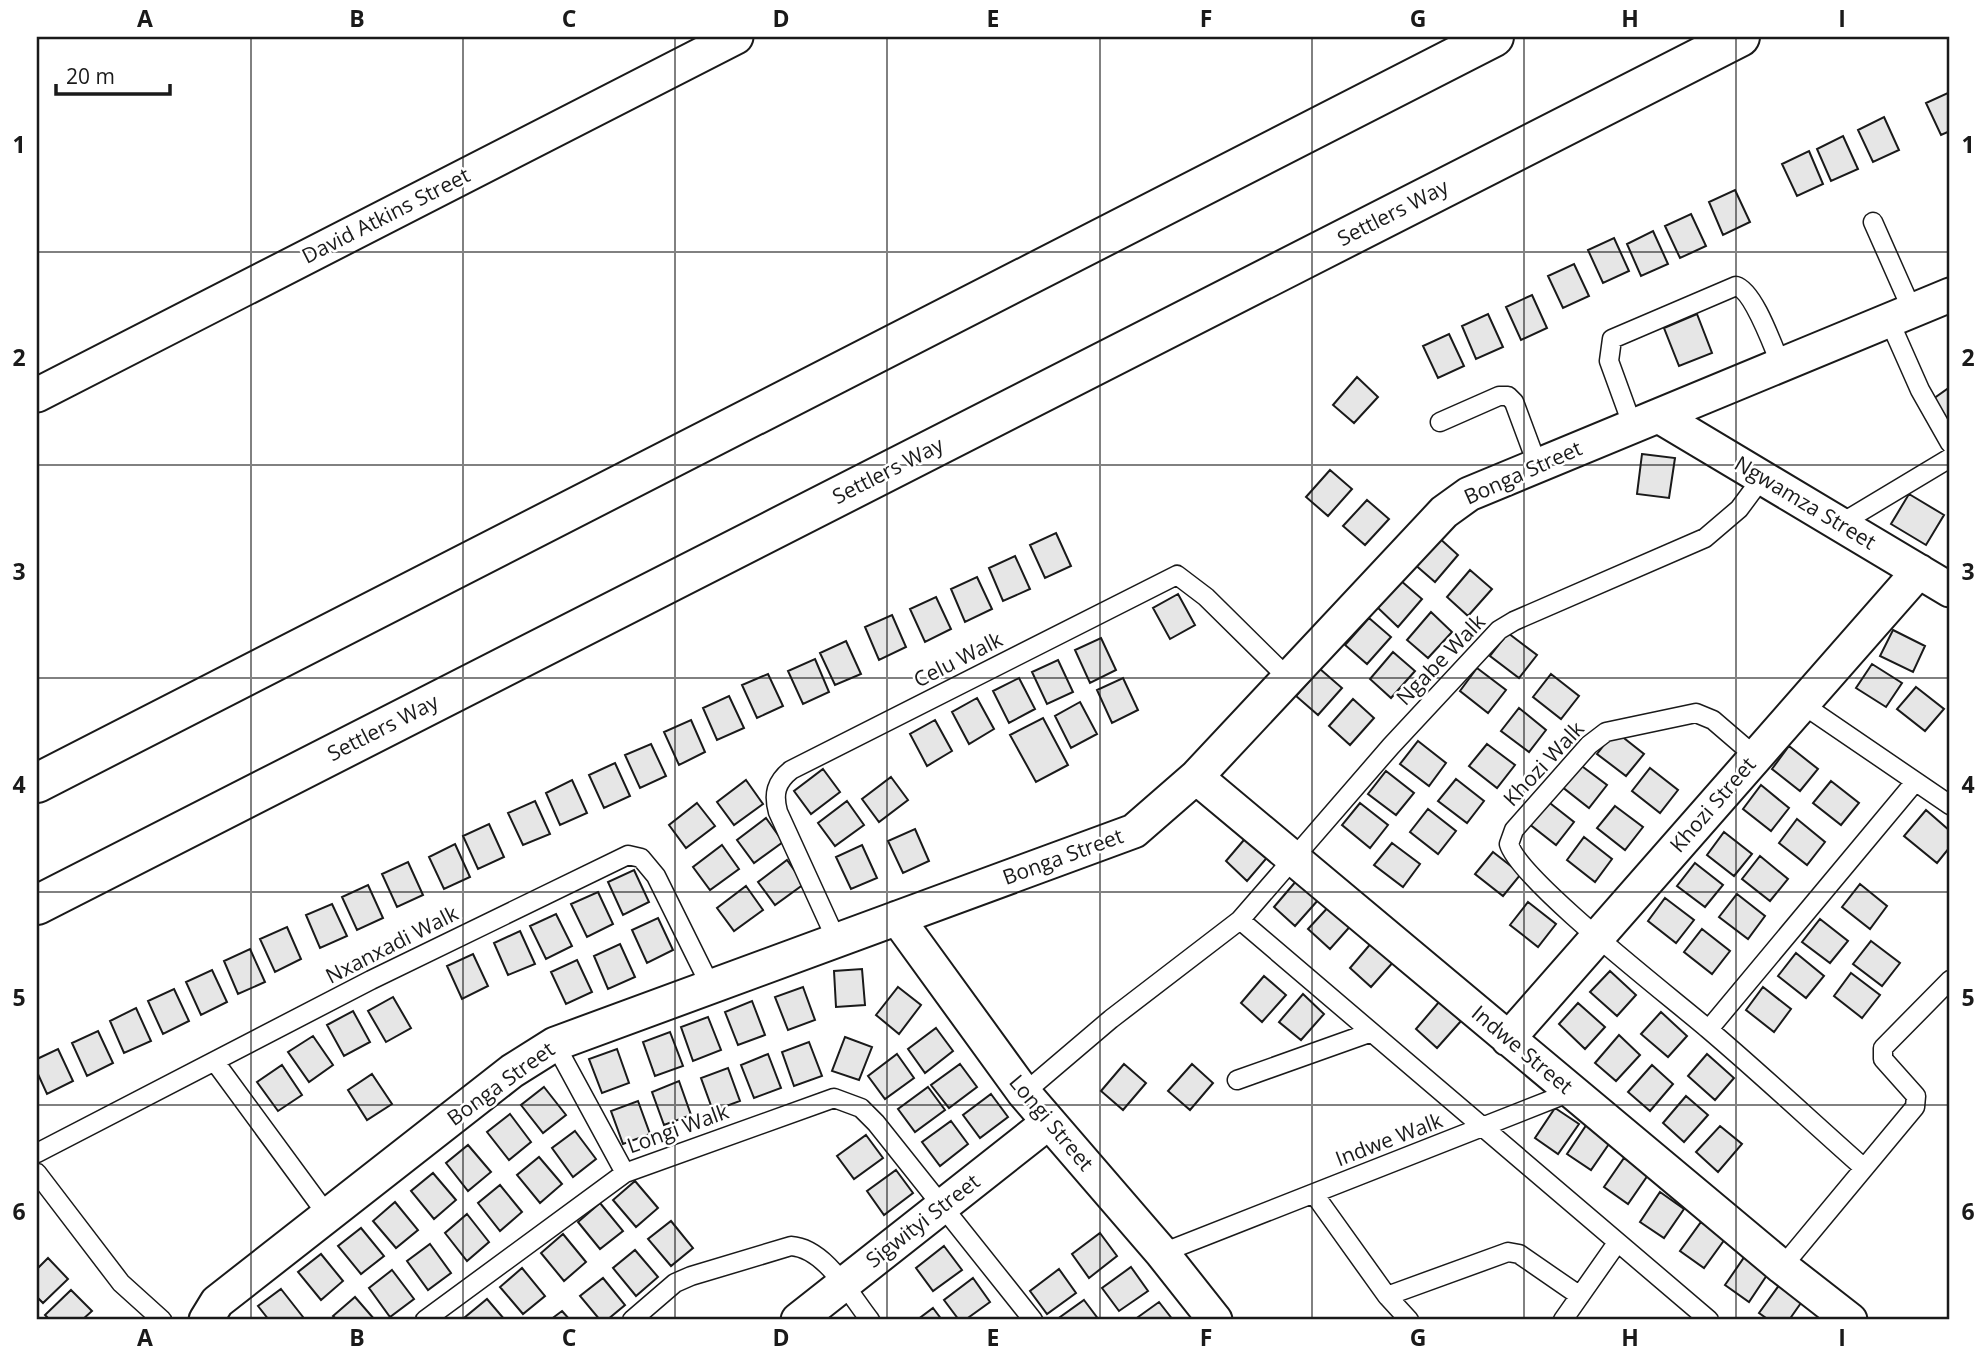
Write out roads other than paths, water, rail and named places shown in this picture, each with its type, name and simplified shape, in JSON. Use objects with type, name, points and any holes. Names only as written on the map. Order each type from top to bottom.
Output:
[{"type":"highway","points":[[37,783],[1494,37]]},
{"type":"highway","name":"Settlers Way","points":[[37,905],[1740,37]]},
{"type":"street","name":"David Atkins Street","points":[[37,395],[736,37]]},
{"type":"street","name":"Bonga Street","points":[[206,1320],[217,1302],[512,1071],[555,1044],[1134,831],[1196,777],[1444,512],[1469,494],[1950,295]]},
{"type":"street","name":"Ngwamza Street","points":[[1646,421],[1762,478],[1950,590]]},
{"type":"street","name":"Khozi Street","points":[[1508,1039],[1919,572]]},
{"type":"street","name":"Indwe Street","points":[[1196,777],[1782,1267],[1850,1320]]},
{"type":"street","name":"Longi Street","points":[[897,918],[1024,1093],[1162,1253],[1215,1320]]},
{"type":"street","name":"Sigwityi Street","points":[[798,1320],[1049,1122]]},
{"type":"lane","points":[[1872,222],[1920,390],[1950,443]]},
{"type":"lane","points":[[1646,421],[1609,361],[1612,339],[1736,286],[1742,288],[1752,302],[1781,365]]},
{"type":"lane","points":[[1440,422],[1499,396],[1508,396],[1514,402],[1537,464]]},
{"type":"lane","points":[[1840,524],[1950,458]]},
{"type":"lane","name":"Ngabe Walk","points":[[1024,1093],[1111,1019],[1240,920],[1391,746],[1499,630],[1514,621],[1705,538],[1739,509],[1762,478]]},
{"type":"lane","name":"Celu Walk","points":[[836,939],[774,797],[781,780],[791,770],[1177,575],[1192,583],[1288,678]]},
{"type":"lane","points":[[1802,704],[1950,805]]},
{"type":"lane","name":"Khozi Walk","points":[[1756,757],[1713,720],[1696,713],[1616,729],[1597,737],[1522,821],[1509,838],[1513,855],[1598,936],[1709,1029],[1864,1168]]},
{"type":"lane","points":[[1709,1029],[1915,782]]},
{"type":"lane","name":"Nxanxadi Walk","points":[[37,1153],[371,979],[628,855],[642,858],[656,876],[710,985]]},
{"type":"lane","name":"Indwe Walk","points":[[1240,920],[1368,1033],[1709,1320]]},
{"type":"lane","points":[[1782,1267],[1917,1101],[1912,1091],[1883,1059],[1883,1048],[1950,980]]},
{"type":"lane","points":[[1237,1080],[1368,1033]]},
{"type":"lane","points":[[555,1044],[625,1173]]},
{"type":"lane","points":[[215,1062],[328,1216]]},
{"type":"lane","name":"Indwe Walk","points":[[1162,1253],[1572,1092]]},
{"type":"lane","name":"Longi Walk","points":[[425,1320],[625,1173],[834,1098],[848,1101],[868,1115],[1033,1320]]},
{"type":"lane","points":[[37,1173],[121,1283],[162,1320]]},
{"type":"lane","points":[[1314,1194],[1387,1296],[1409,1320]]},
{"type":"lane","points":[[1563,1320],[1617,1243]]},
{"type":"lane","points":[[632,1320],[683,1279],[791,1246],[803,1248],[819,1258],[870,1320]]},
{"type":"lane","points":[[1387,1296],[1508,1252],[1519,1254],[1580,1296]]}]
